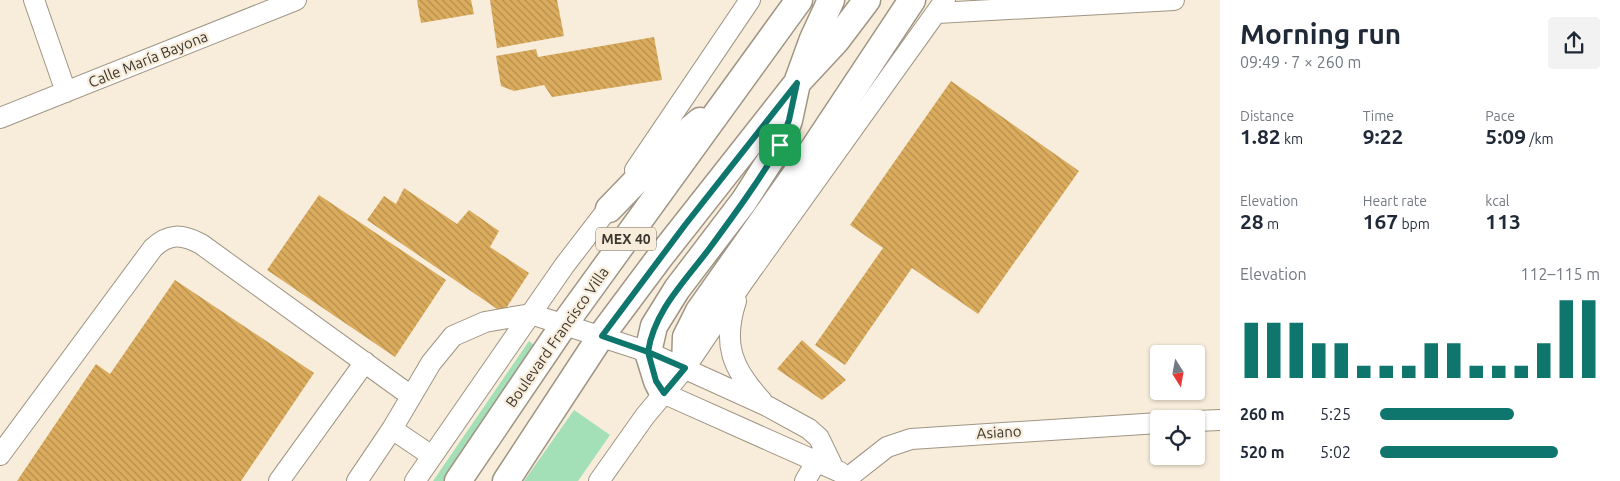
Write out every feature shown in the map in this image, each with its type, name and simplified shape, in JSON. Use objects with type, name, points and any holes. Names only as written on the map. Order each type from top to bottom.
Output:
[{"type":"main road","name":"Boulevard Francisco Villa","points":[[458,481],[565,324],[799,0]]},
{"type":"main road","points":[[664,393],[656,381],[648,352],[654,326],[662,312],[744,201],[780,145],[789,120],[797,83],[813,39],[831,0]]},
{"type":"main road","name":"MEX 40","points":[[506,481],[602,336],[688,221],[797,83],[836,41],[867,0]]},
{"type":"main road","points":[[685,368],[686,337],[699,311],[812,151],[912,0]]},
{"type":"main road","points":[[609,209],[669,148],[730,97]]},
{"type":"street","points":[[34,0],[66,92]]},
{"type":"street","name":"Calle María Bayona","points":[[0,118],[296,0]]},
{"type":"street","points":[[415,481],[564,266],[609,209],[750,0]]},
{"type":"street","points":[[598,481],[685,368],[743,282],[941,6],[1174,0]]},
{"type":"street","points":[[0,455],[153,248],[169,237],[178,235],[188,237],[201,244],[412,396]]},
{"type":"street","points":[[743,282],[732,320],[730,351],[735,365],[767,406]]},
{"type":"street","points":[[357,481],[435,358],[453,336],[485,322],[531,314],[648,352],[767,406],[809,430],[819,438],[838,467]]},
{"type":"street","points":[[279,481],[365,362]]},
{"type":"street","points":[[664,393],[838,467]]},
{"type":"street","points":[[1205,421],[1220,420]]},
{"type":"street","name":"Asiano","points":[[838,467],[912,439],[1150,424]]},
{"type":"street","points":[[392,428],[432,456]]},
{"type":"street","points":[[805,481],[838,467]]},
{"type":"green space","points":[[529,341],[538,348],[447,481],[433,481]]},
{"type":"green space","points":[[574,410],[610,435],[578,481],[524,481]]},
{"type":"building","points":[[417,0],[471,0],[474,14],[421,23]]},
{"type":"building","points":[[490,0],[557,0],[564,36],[497,48]]},
{"type":"building","points":[[654,37],[662,80],[552,97],[544,85],[514,91],[501,86],[496,56],[536,49],[538,57]]},
{"type":"building","points":[[951,81],[1079,171],[978,314],[912,268],[845,365],[815,345],[883,248],[850,225]]},
{"type":"building","points":[[404,188],[457,224],[469,210],[499,231],[490,247],[529,273],[503,313],[367,220],[384,196],[396,204]]},
{"type":"building","points":[[319,195],[446,280],[395,357],[267,270]]},
{"type":"building","points":[[175,280],[314,373],[241,481],[17,481],[96,364],[110,374]]},
{"type":"building","points":[[802,340],[846,380],[822,400],[777,369]]},
{"type":"route","points":[[780,145],[744,201],[678,289],[654,326],[648,352],[685,368],[664,393],[656,381],[648,352],[602,336],[660,257],[797,83],[789,120],[780,145]]}]
